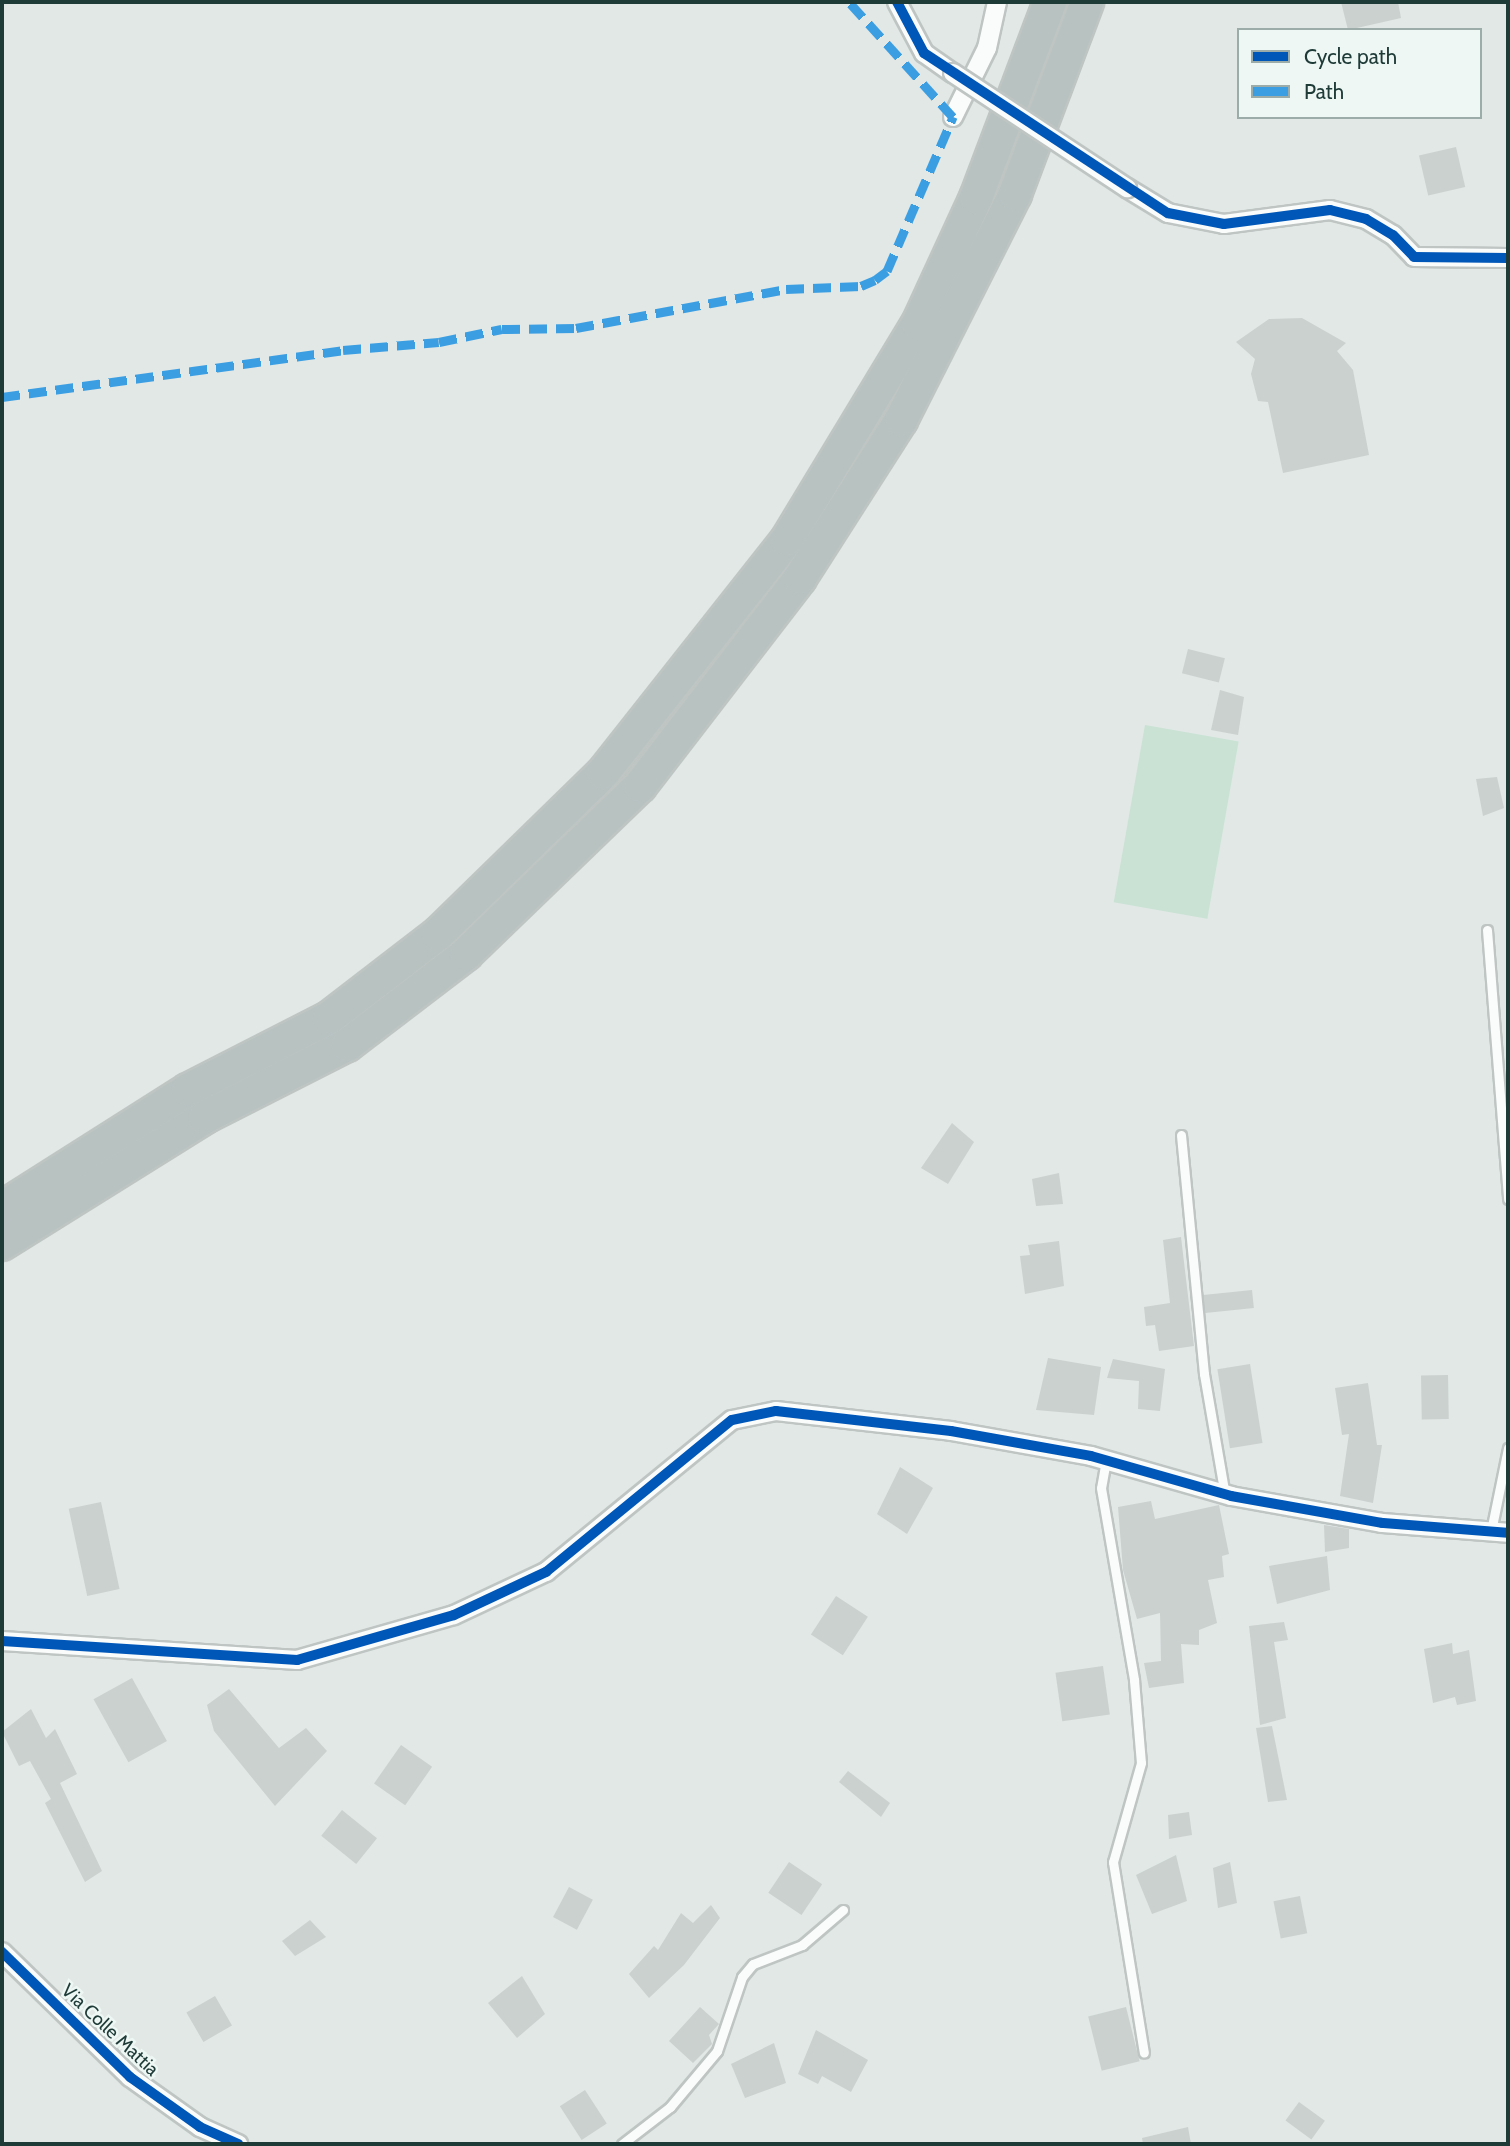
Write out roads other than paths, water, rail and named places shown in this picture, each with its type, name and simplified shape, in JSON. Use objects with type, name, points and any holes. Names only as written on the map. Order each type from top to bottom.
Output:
[{"type":"highway","points":[[2,1208],[188,1090],[329,1018],[438,934],[603,773],[787,540],[918,324],[976,198],[1050,2]]},
{"type":"highway","points":[[2,1244],[205,1116],[347,1045],[466,954],[640,786],[800,578],[901,420],[1015,194],[1087,2]]},
{"type":"street","points":[[897,2],[924,53],[1168,212],[1224,224],[1330,210],[1366,219],[1393,235],[1414,257],[1508,258]]},
{"type":"street","points":[[953,117],[988,48],[997,2]]},
{"type":"street","points":[[2,1641],[297,1660],[454,1615],[546,1572],[732,1420],[776,1411],[951,1431],[1105,1460],[1225,1495],[1382,1523],[1499,1532]]},
{"type":"street","name":"Via Colle Mattia","points":[[2,1952],[130,2077],[200,2127],[238,2144]]},
{"type":"lane","points":[[1487,930],[1508,1199]]},
{"type":"lane","points":[[1181,1135],[1204,1374],[1225,1495]]},
{"type":"lane","points":[[1499,1532],[1508,1448]]},
{"type":"lane","points":[[1105,1460],[1101,1488],[1134,1680],[1141,1763],[1112,1862],[1144,2053]]},
{"type":"lane","points":[[622,2144],[670,2107],[716,2052],[742,1977],[752,1964],[802,1945],[844,1910]]}]
